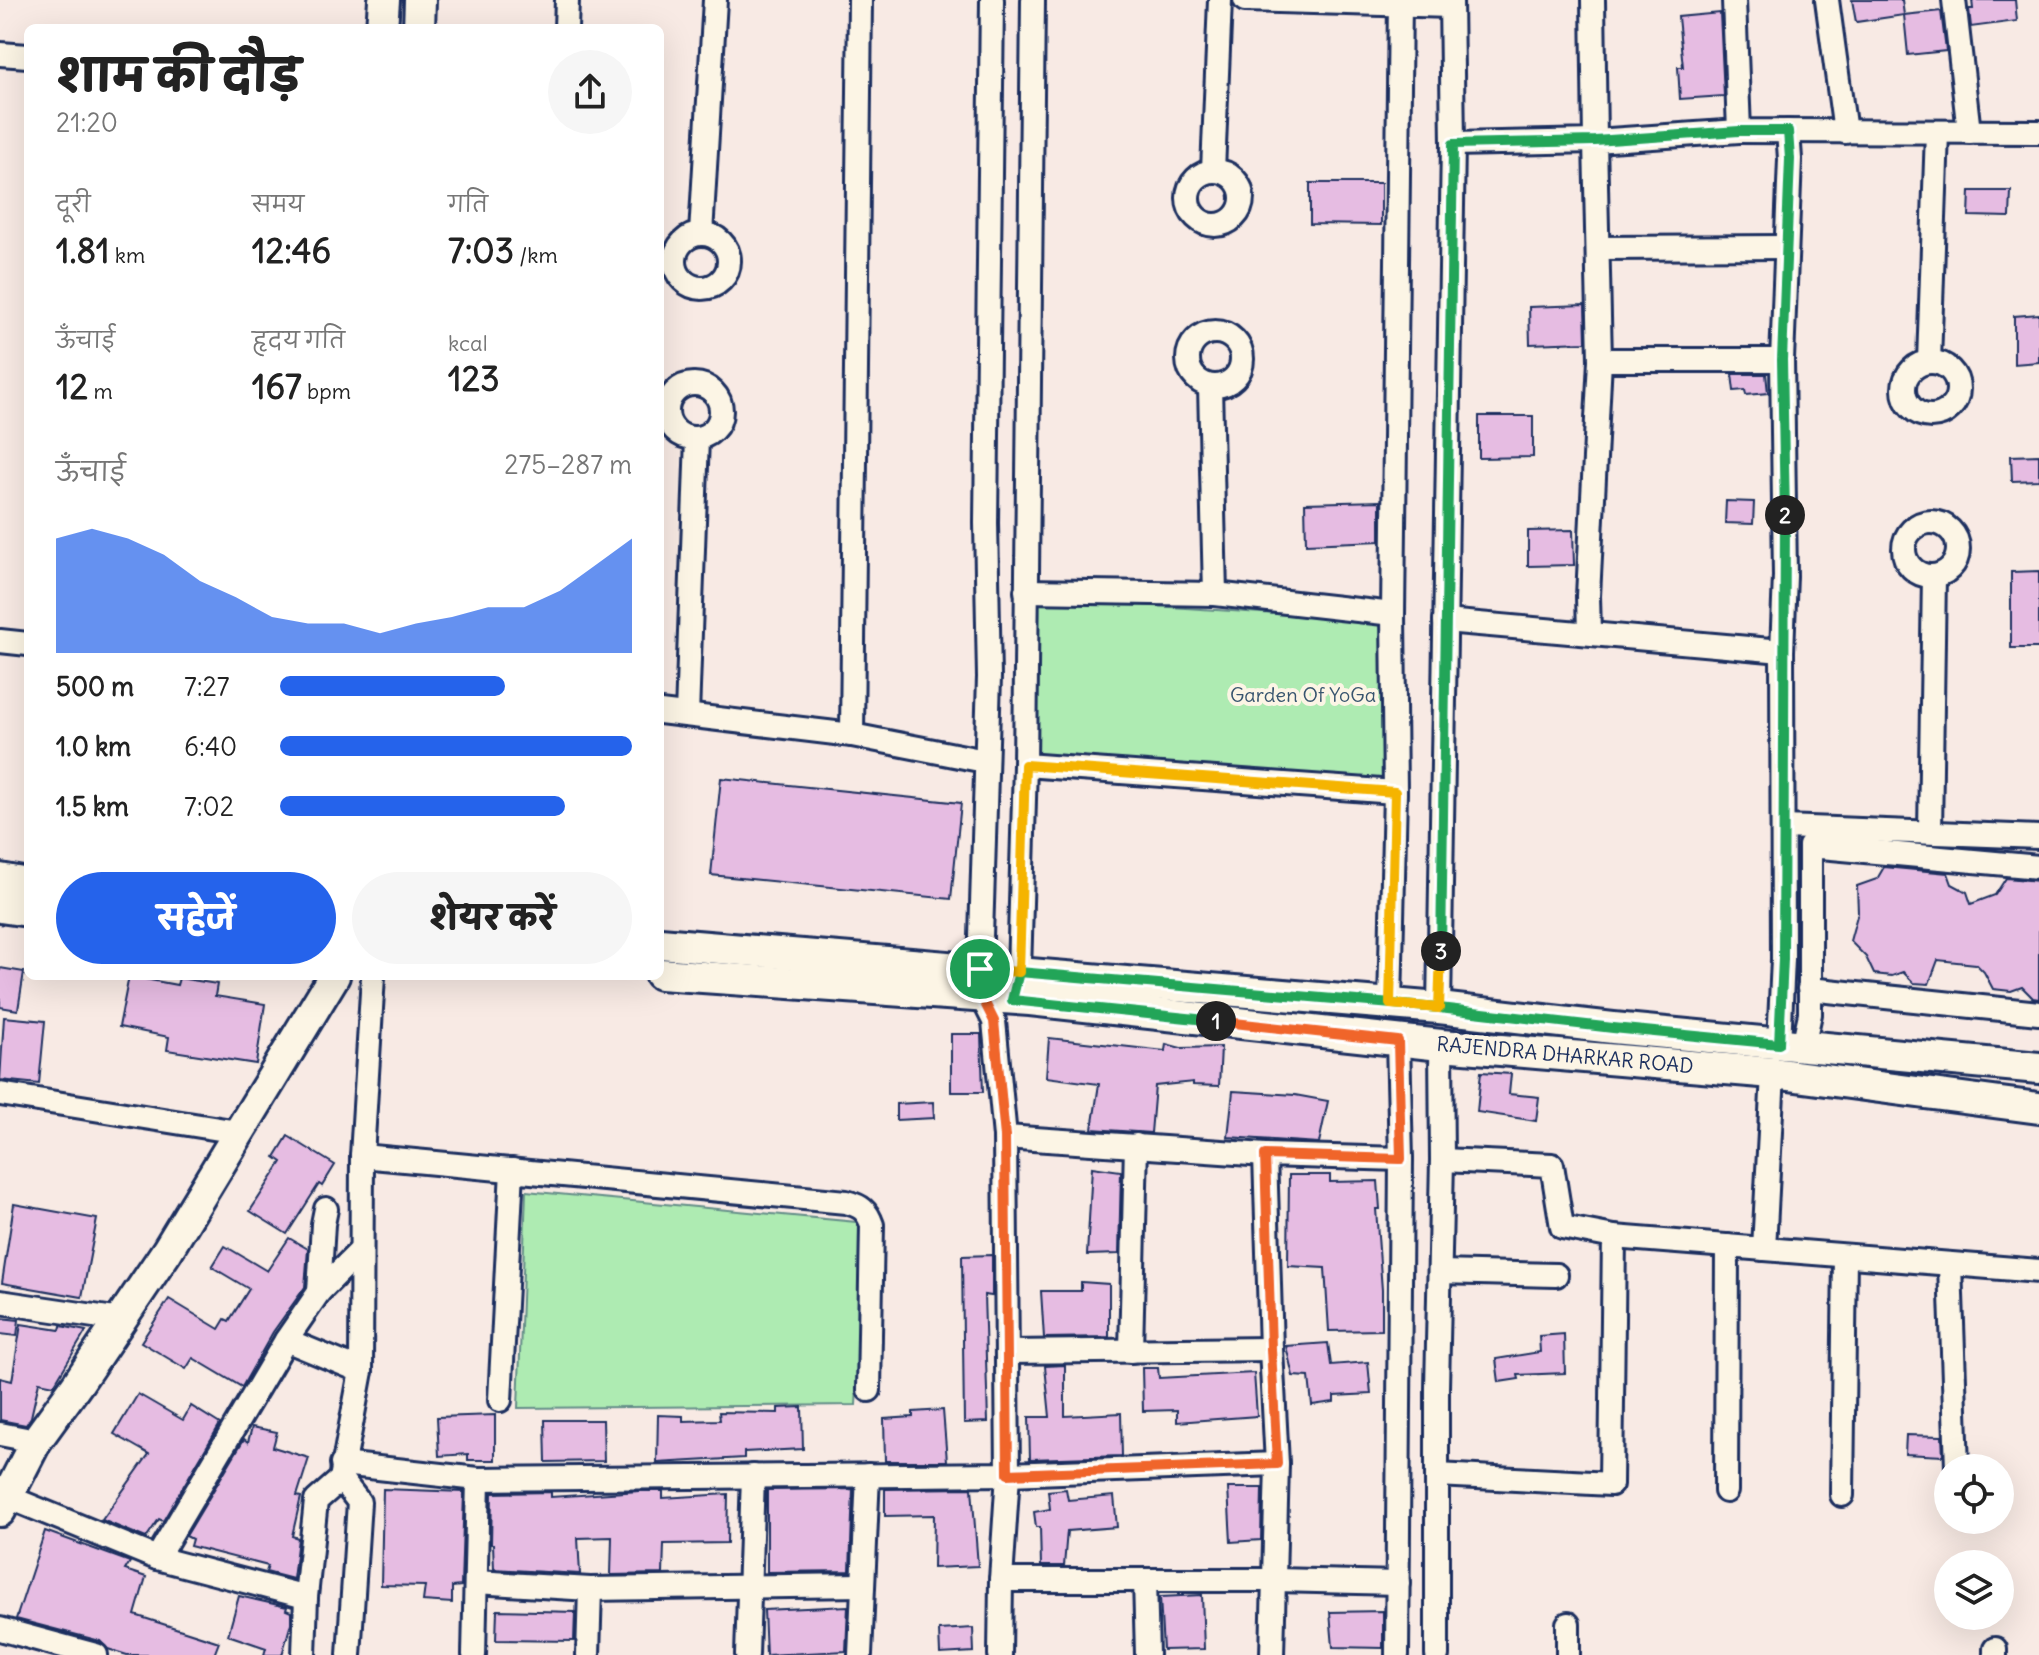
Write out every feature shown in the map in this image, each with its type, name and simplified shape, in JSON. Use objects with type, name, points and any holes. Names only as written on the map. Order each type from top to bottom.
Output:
[{"type":"main road","points":[[382,24],[384,0]]},
{"type":"main road","points":[[419,24],[420,0]]},
{"type":"main road","points":[[0,879],[24,883]]},
{"type":"main road","points":[[0,907],[24,910]]},
{"type":"main road","name":"RAJENDRA DHARKAR ROAD","points":[[664,944],[997,992],[1045,1002],[1441,1045],[1785,1054],[2039,1068]]},
{"type":"main road","name":"RAJENDRA DHARKAR ROAD","points":[[664,974],[997,992],[1439,1008],[1613,1028],[1785,1054],[2039,1108]]},
{"type":"main road","points":[[4,1504],[36,1441],[167,1251],[332,980]]},
{"type":"street","points":[[566,24],[567,0]]},
{"type":"street","points":[[701,234],[715,0]]},
{"type":"street","points":[[852,735],[860,0]]},
{"type":"street","points":[[992,0],[986,523],[989,677],[985,761],[1005,1137],[1008,1474],[1000,1655]]},
{"type":"street","points":[[997,992],[1025,765],[1033,0]]},
{"type":"street","points":[[1213,171],[1220,0]]},
{"type":"street","points":[[1245,0],[1451,3],[1453,144],[1439,1008]]},
{"type":"street","points":[[1589,633],[1600,360],[1593,0]]},
{"type":"street","points":[[1734,0],[1739,131]]},
{"type":"street","points":[[1827,0],[1845,132]]},
{"type":"street","points":[[1954,0],[1969,132]]},
{"type":"street","points":[[1390,1004],[1395,792],[1393,614],[1400,2]]},
{"type":"street","points":[[0,54],[24,56]]},
{"type":"street","points":[[1453,144],[1595,141],[1739,131],[2039,132]]},
{"type":"street","points":[[1764,1249],[1785,1054],[1782,360],[1788,131]]},
{"type":"street","points":[[1929,362],[1937,132]]},
{"type":"street","points":[[1598,248],[1786,247]]},
{"type":"street","points":[[1600,360],[1782,360]]},
{"type":"street","points":[[1210,386],[1215,594]]},
{"type":"street","points":[[687,715],[697,438]]},
{"type":"street","points":[[1930,832],[1934,576]]},
{"type":"street","points":[[1026,591],[1215,594],[1393,614]]},
{"type":"street","points":[[1445,621],[1782,651]]},
{"type":"street","points":[[0,641],[24,644]]},
{"type":"street","points":[[664,712],[852,735],[985,761]]},
{"type":"street","points":[[1025,765],[1395,792]]},
{"type":"street","points":[[1784,827],[2039,837]]},
{"type":"street","points":[[1785,1054],[1810,1014],[1810,846],[2039,867]]},
{"type":"street","points":[[304,1655],[306,1597],[316,1501],[341,1472],[361,1371],[362,1156],[373,980]]},
{"type":"street","points":[[1809,989],[2039,1013]]},
{"type":"street","points":[[1397,1655],[1401,1159],[1398,1041]]},
{"type":"street","points":[[1437,1655],[1441,1045]]},
{"type":"street","points":[[0,1094],[238,1132]]},
{"type":"street","points":[[1005,1137],[1265,1155],[1401,1159]]},
{"type":"street","points":[[1131,1351],[1136,1145]]},
{"type":"street","points":[[1265,1155],[1277,1464],[1272,1655]]},
{"type":"street","points":[[362,1156],[846,1202],[860,1206],[868,1212],[872,1225],[869,1390]]},
{"type":"street","points":[[1442,1160],[1552,1165],[1562,1227],[1614,1237],[2039,1271]]},
{"type":"street","points":[[500,1400],[512,1170]]},
{"type":"street","points":[[319,1292],[326,1209]]},
{"type":"street","points":[[1437,1475],[1611,1484],[1614,1237]]},
{"type":"street","points":[[1726,1491],[1727,1246]]},
{"type":"street","points":[[157,1558],[286,1340],[319,1292],[360,1251]]},
{"type":"street","points":[[1842,1495],[1845,1256]]},
{"type":"street","points":[[1950,1265],[1957,1454]]},
{"type":"street","points":[[1440,1272],[1556,1275]]},
{"type":"street","points":[[0,1302],[121,1320]]},
{"type":"street","points":[[286,1340],[361,1371]]},
{"type":"street","points":[[1008,1352],[1271,1349]]},
{"type":"street","points":[[0,1434],[36,1441]]},
{"type":"street","points":[[341,1472],[478,1479],[1008,1474],[1277,1464]]},
{"type":"street","points":[[341,1472],[359,1502],[349,1655]]},
{"type":"street","points":[[860,1655],[868,1475]]},
{"type":"street","points":[[747,1655],[753,1476]]},
{"type":"street","points":[[474,1655],[478,1479]]},
{"type":"street","points":[[4,1504],[157,1558],[306,1597]]},
{"type":"street","points":[[1001,1580],[1398,1583]]},
{"type":"street","points":[[1145,1580],[1147,1655]]},
{"type":"street","points":[[476,1582],[590,1589],[863,1585]]},
{"type":"street","points":[[588,1655],[590,1589]]},
{"type":"street","points":[[1568,1624],[1568,1655]]},
{"type":"street","points":[[0,1629],[96,1655]]},
{"type":"green space","name":"Garden Of YoGa","points":[[1033,598],[1383,621],[1386,781],[1033,755]]},
{"type":"green space","points":[[526,1191],[867,1223],[856,1405],[518,1408]]},
{"type":"building","points":[[1852,0],[1902,0],[1904,15],[1856,22]]},
{"type":"building","points":[[1972,0],[2015,0],[2017,21],[1971,27],[1969,9],[1973,9]]},
{"type":"building","points":[[1941,11],[1946,51],[1908,55],[1904,15]]},
{"type":"building","points":[[1720,13],[1724,96],[1680,99],[1678,67],[1683,67],[1678,17]]},
{"type":"building","points":[[1310,183],[1381,183],[1381,225],[1310,224]]},
{"type":"building","points":[[1970,191],[2011,191],[2010,217],[1969,216]]},
{"type":"building","points":[[1585,305],[1586,342],[1530,344],[1529,307]]},
{"type":"building","points":[[2039,314],[2039,362],[2014,364],[2014,316]]},
{"type":"building","points":[[1732,374],[1766,374],[1768,393],[1746,395],[1745,390],[1734,391]]},
{"type":"building","points":[[1479,416],[1533,416],[1533,457],[1479,458]]},
{"type":"building","points":[[2039,455],[2039,480],[2012,481],[2011,456]]},
{"type":"building","points":[[1380,501],[1380,541],[1306,544],[1305,503]]},
{"type":"building","points":[[1726,501],[1754,502],[1753,524],[1725,523]]},
{"type":"building","points":[[1573,530],[1574,565],[1528,566],[1528,531]]},
{"type":"building","points":[[2039,571],[2039,648],[2011,648],[2011,572]]},
{"type":"building","points":[[721,778],[961,803],[951,899],[711,875]]},
{"type":"building","points":[[1884,867],[1948,873],[1952,884],[1967,892],[1971,904],[1995,895],[2006,878],[2039,881],[2039,999],[2033,998],[2022,987],[2011,991],[1993,989],[1976,964],[1938,960],[1929,984],[1914,983],[1903,972],[1892,976],[1874,974],[1866,957],[1850,941],[1858,912],[1857,886],[1877,879]]},
{"type":"building","points":[[0,968],[24,972],[18,1010],[0,1007]]},
{"type":"building","points":[[128,980],[177,985],[178,980],[192,980],[217,984],[215,996],[265,1004],[256,1064],[167,1050],[169,1037],[119,1027]]},
{"type":"building","points":[[4,1017],[45,1021],[39,1084],[0,1080]]},
{"type":"building","points":[[951,1034],[981,1034],[983,1092],[951,1092]]},
{"type":"building","points":[[1049,1038],[1165,1051],[1166,1044],[1181,1048],[1221,1047],[1219,1086],[1193,1085],[1193,1082],[1155,1086],[1151,1133],[1092,1129],[1099,1084],[1046,1077]]},
{"type":"building","points":[[1481,1072],[1511,1074],[1509,1094],[1539,1097],[1536,1121],[1477,1112]]},
{"type":"building","points":[[1233,1091],[1295,1095],[1328,1101],[1319,1143],[1228,1137]]},
{"type":"building","points":[[933,1102],[934,1118],[896,1120],[896,1104]]},
{"type":"building","points":[[288,1136],[335,1165],[287,1234],[250,1211],[282,1162],[275,1157]]},
{"type":"building","points":[[1092,1167],[1121,1171],[1119,1254],[1087,1255]]},
{"type":"building","points":[[1289,1175],[1330,1175],[1330,1182],[1378,1181],[1380,1209],[1376,1209],[1382,1330],[1329,1331],[1325,1268],[1288,1266]]},
{"type":"building","points":[[14,1204],[97,1219],[82,1297],[2,1283]]},
{"type":"building","points":[[289,1238],[308,1249],[305,1287],[273,1332],[242,1387],[193,1358],[186,1369],[141,1342],[169,1299],[219,1329],[225,1319],[229,1321],[249,1289],[212,1267],[225,1246],[267,1271]]},
{"type":"building","points":[[992,1255],[992,1296],[984,1295],[988,1422],[964,1423],[962,1256]]},
{"type":"building","points":[[1081,1282],[1109,1284],[1109,1337],[1044,1338],[1041,1291],[1081,1291]]},
{"type":"building","points":[[0,1318],[19,1320],[17,1336],[0,1334]]},
{"type":"building","points":[[21,1324],[86,1331],[54,1385],[39,1382],[31,1417],[26,1425],[0,1420],[0,1378],[12,1381]]},
{"type":"building","points":[[1564,1334],[1565,1373],[1518,1375],[1519,1379],[1499,1382],[1496,1359],[1540,1352],[1539,1336]]},
{"type":"building","points":[[1328,1343],[1331,1365],[1368,1362],[1371,1394],[1334,1396],[1334,1402],[1312,1405],[1309,1377],[1293,1376],[1286,1346]]},
{"type":"building","points":[[1065,1365],[1065,1416],[1121,1413],[1122,1456],[1030,1459],[1029,1417],[1050,1417],[1045,1366]]},
{"type":"building","points":[[1142,1368],[1158,1368],[1159,1378],[1254,1373],[1257,1416],[1177,1422],[1177,1410],[1143,1411]]},
{"type":"building","points":[[138,1394],[183,1420],[191,1406],[220,1424],[163,1521],[159,1519],[146,1538],[102,1520],[149,1454],[114,1434]]},
{"type":"building","points":[[802,1407],[803,1449],[744,1452],[744,1458],[657,1463],[658,1415],[683,1416],[683,1421],[720,1420],[719,1412],[778,1413],[778,1408]]},
{"type":"building","points":[[943,1410],[947,1461],[885,1461],[884,1419],[913,1417],[913,1412]]},
{"type":"building","points":[[495,1415],[495,1460],[468,1460],[468,1454],[439,1456],[437,1417]]},
{"type":"building","points":[[545,1420],[603,1420],[604,1461],[546,1462]]},
{"type":"building","points":[[252,1427],[277,1432],[273,1447],[309,1458],[297,1496],[301,1497],[292,1536],[298,1538],[293,1579],[266,1572],[268,1566],[190,1546],[192,1539],[186,1536],[244,1439],[248,1442]]},
{"type":"building","points":[[1906,1435],[1942,1436],[1943,1454],[1905,1454]]},
{"type":"building","points":[[972,1488],[978,1566],[933,1568],[934,1515],[885,1516],[885,1489]]},
{"type":"building","points":[[1228,1488],[1262,1488],[1261,1540],[1231,1542]]},
{"type":"building","points":[[383,1489],[464,1492],[461,1586],[452,1587],[452,1603],[423,1601],[425,1586],[381,1585]]},
{"type":"building","points":[[853,1489],[850,1571],[767,1572],[767,1490]]},
{"type":"building","points":[[1066,1489],[1068,1500],[1114,1496],[1117,1527],[1067,1531],[1064,1566],[1041,1566],[1040,1527],[1036,1527],[1034,1512],[1050,1509],[1048,1491]]},
{"type":"building","points":[[663,1491],[663,1498],[728,1494],[727,1543],[664,1544],[663,1574],[611,1575],[612,1537],[578,1538],[580,1574],[494,1569],[492,1493],[551,1492],[551,1497]]},
{"type":"building","points":[[45,1531],[130,1562],[125,1570],[146,1577],[135,1615],[219,1642],[214,1655],[127,1655],[108,1649],[100,1641],[16,1619]]},
{"type":"building","points":[[1202,1595],[1204,1649],[1163,1650],[1160,1597]]},
{"type":"building","points":[[239,1596],[287,1607],[286,1610],[291,1612],[282,1655],[264,1655],[266,1648],[228,1635]]},
{"type":"building","points":[[848,1606],[846,1651],[766,1655],[764,1610]]},
{"type":"building","points":[[497,1610],[575,1612],[574,1641],[496,1640]]},
{"type":"building","points":[[1383,1611],[1383,1648],[1333,1647],[1330,1612]]},
{"type":"building","points":[[973,1628],[974,1652],[940,1654],[939,1630]]},
{"type":"route","points":[[980,969],[982,997],[994,1021],[1005,1137],[1008,1474],[1277,1464],[1265,1155],[1401,1159],[1398,1041],[1012,1000],[1019,972],[1439,1008],[1779,1044],[1784,827],[1782,360],[1790,159],[1788,131],[1739,131],[1595,141],[1453,144],[1439,1008],[1390,1004],[1395,792],[1025,765],[1019,972],[980,969]]}]
